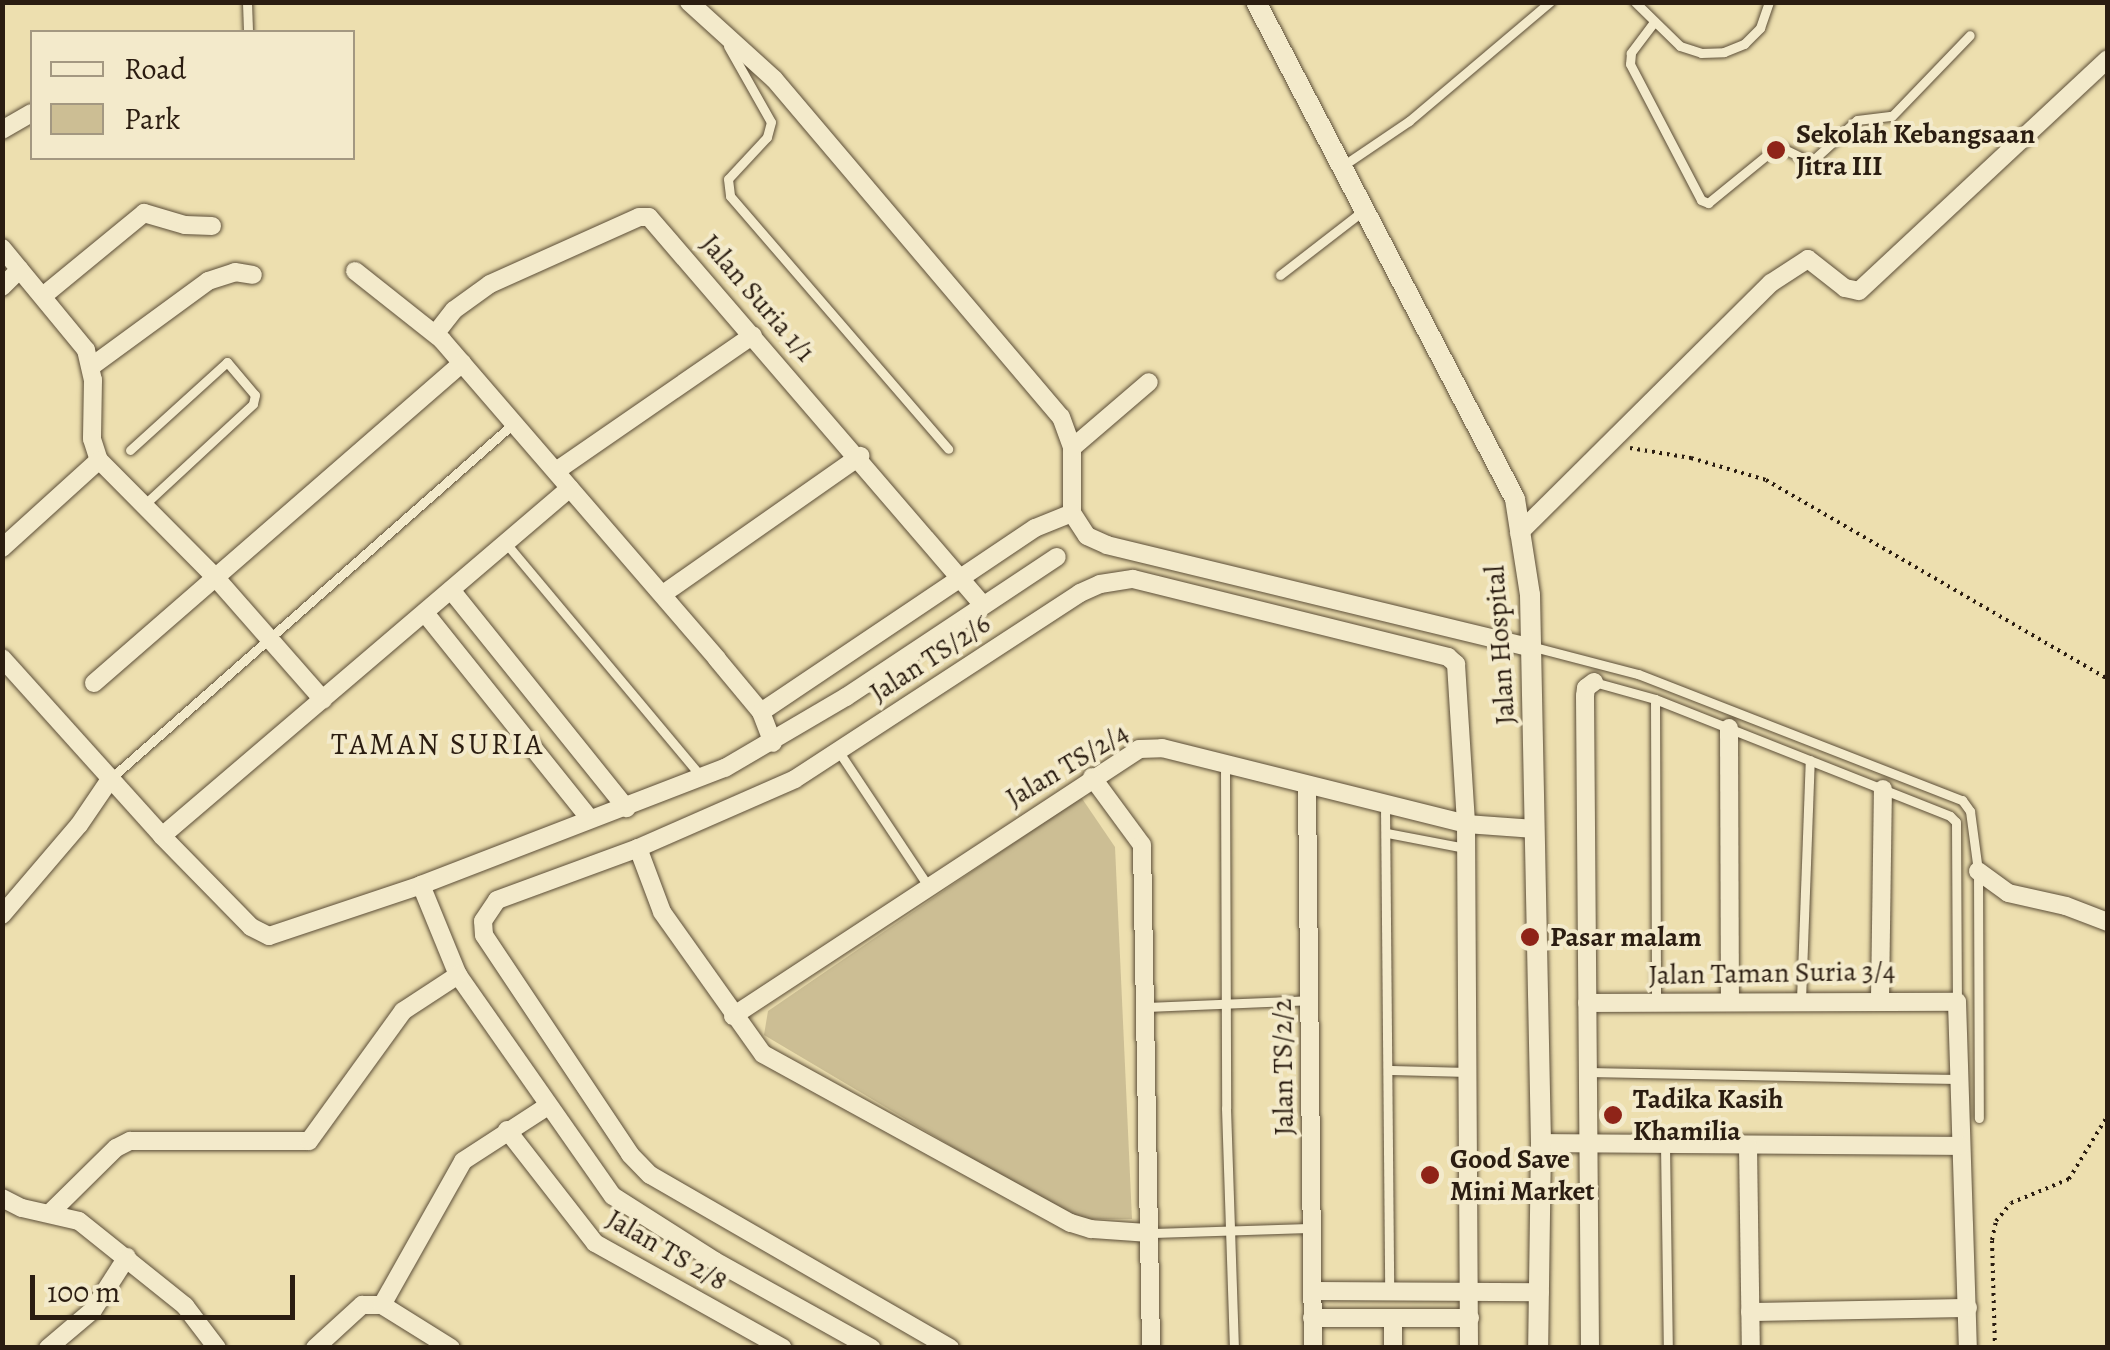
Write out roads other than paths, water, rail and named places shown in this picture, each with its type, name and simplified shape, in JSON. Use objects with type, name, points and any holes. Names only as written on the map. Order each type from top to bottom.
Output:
[{"type":"street","name":"Jalan Hospital","points":[[1256,2],[1515,499],[1530,595],[1540,1143],[1538,1348]]},
{"type":"street","points":[[696,5],[721,34],[763,67],[1061,417],[1072,448],[1072,514],[1082,532],[1108,545],[1530,647]]},
{"type":"street","points":[[1519,533],[1612,445],[1771,283],[1802,260],[1818,263],[1845,288],[1860,291],[2108,59]]},
{"type":"street","points":[[2,130],[30,113]]},
{"type":"street","points":[[43,296],[144,213],[175,223],[212,226]]},
{"type":"street","name":"Jalan Suria 1/1","points":[[436,333],[454,310],[490,284],[639,216],[657,223],[984,605]]},
{"type":"street","points":[[2,248],[76,337],[92,366],[92,440],[100,460],[216,578],[322,700]]},
{"type":"street","points":[[2,287],[20,269]]},
{"type":"street","points":[[355,271],[436,333],[761,712],[773,742]]},
{"type":"street","points":[[92,366],[208,281],[235,272],[253,274]]},
{"type":"street","points":[[556,471],[753,336]]},
{"type":"street","points":[[94,684],[462,363]]},
{"type":"street","points":[[1072,448],[1149,382]]},
{"type":"street","points":[[663,594],[860,456]]},
{"type":"street","points":[[2,548],[100,460]]},
{"type":"street","points":[[162,836],[570,488]]},
{"type":"street","points":[[761,712],[1035,528],[1072,514]]},
{"type":"street","points":[[2,658],[162,836],[251,927],[268,936],[421,885],[702,778],[773,742],[1057,557]]},
{"type":"street","name":"Jalan TS/2/6","points":[[950,1348],[650,1175],[630,1154],[484,935],[483,921],[497,900],[638,848],[785,784],[1080,593],[1100,584],[1133,579],[1453,660],[1466,824],[1469,1348]]},
{"type":"street","points":[[451,590],[626,808]]},
{"type":"street","points":[[425,612],[590,819]]},
{"type":"street","points":[[1590,1348],[1586,688],[1594,682]]},
{"type":"street","points":[[1729,728],[1730,1001]]},
{"type":"street","name":"Jalan TS/2/4","points":[[733,1016],[1092,777],[1151,746],[1466,824],[1535,829]]},
{"type":"street","points":[[1092,777],[1142,845],[1151,1348]]},
{"type":"street","points":[[5,906],[79,826],[110,778]]},
{"type":"street","name":"Jalan TS/2/2","points":[[1307,786],[1313,1348]]},
{"type":"street","points":[[1880,1000],[1883,789]]},
{"type":"street","points":[[638,848],[662,912],[754,1046],[779,1064],[1071,1223],[1091,1230],[1148,1233]]},
{"type":"street","points":[[1978,871],[2008,892],[2066,906],[2108,922]]},
{"type":"street","points":[[421,885],[458,976],[546,1107],[613,1196],[750,1281],[871,1348]]},
{"type":"street","points":[[51,1212],[116,1148],[130,1141],[309,1141],[403,1010],[458,976]]},
{"type":"street","points":[[1957,1002],[1968,1348]]},
{"type":"street","name":"Jalan Taman Suria 3/4","points":[[1587,1003],[1957,1002]]},
{"type":"street","points":[[382,1306],[462,1161],[546,1107]]},
{"type":"street","name":"Jalan TS 2/8","points":[[507,1130],[595,1243],[784,1348]]},
{"type":"street","points":[[1540,1143],[1961,1146]]},
{"type":"street","points":[[1748,1145],[1751,1348]]},
{"type":"street","points":[[2,1198],[22,1208],[80,1221],[197,1317],[218,1348]]},
{"type":"street","points":[[48,1348],[92,1310],[127,1257]]},
{"type":"street","points":[[1312,1291],[1540,1292]]},
{"type":"street","points":[[316,1348],[362,1305],[382,1306],[451,1348]]},
{"type":"street","points":[[1750,1312],[1968,1308]]},
{"type":"street","points":[[1312,1318],[1470,1318]]},
{"type":"street","points":[[1393,1318],[1393,1348]]},
{"type":"lane","points":[[247,2],[248,30]]},
{"type":"lane","points":[[1341,167],[1389,136],[1550,2]]},
{"type":"lane","points":[[1635,2],[1680,46],[1701,53],[1724,52],[1744,44],[1760,28],[1770,2]]},
{"type":"lane","points":[[1654,22],[1632,53],[1630,64],[1700,200],[1708,202],[1778,146],[1811,162],[1857,120],[1892,116],[1970,34]]},
{"type":"lane","points":[[721,34],[770,122],[766,138],[728,180],[730,196],[948,449]]},
{"type":"lane","points":[[1280,275],[1364,210]]},
{"type":"lane","points":[[130,450],[227,362],[256,395],[253,404],[145,504]]},
{"type":"lane","points":[[110,778],[267,636],[514,423]]},
{"type":"lane","points":[[506,542],[702,778]]},
{"type":"lane","points":[[1530,647],[1638,674],[1952,794],[1970,811],[1978,871],[1979,1118]]},
{"type":"lane","points":[[1594,682],[1655,699],[1956,822],[1957,1002]]},
{"type":"lane","points":[[1655,699],[1656,1002]]},
{"type":"lane","points":[[839,752],[928,886]]},
{"type":"lane","points":[[1801,1000],[1810,760]]},
{"type":"lane","points":[[1225,766],[1226,1108],[1234,1348]]},
{"type":"lane","points":[[1385,806],[1391,1070],[1390,1291]]},
{"type":"lane","points":[[1387,833],[1465,848]]},
{"type":"lane","points":[[1146,1007],[1310,1000]]},
{"type":"lane","points":[[1391,1070],[1468,1072]]},
{"type":"lane","points":[[1588,1072],[1958,1079]]},
{"type":"lane","points":[[1665,1144],[1668,1348]]},
{"type":"lane","points":[[1148,1233],[1312,1228]]},
{"type":"place","name":"Sekolah Kebangsaan Jitra III","points":[[1776,150]]},
{"type":"place","name":"Pasar malam","points":[[1530,937]]},
{"type":"place","name":"Tadika Kasih Khamilia","points":[[1613,1115]]},
{"type":"place","name":"Good Save Mini Market","points":[[1430,1175]]},
{"type":"district","name":"TAMAN SURIA","points":[[438,744]]}]
